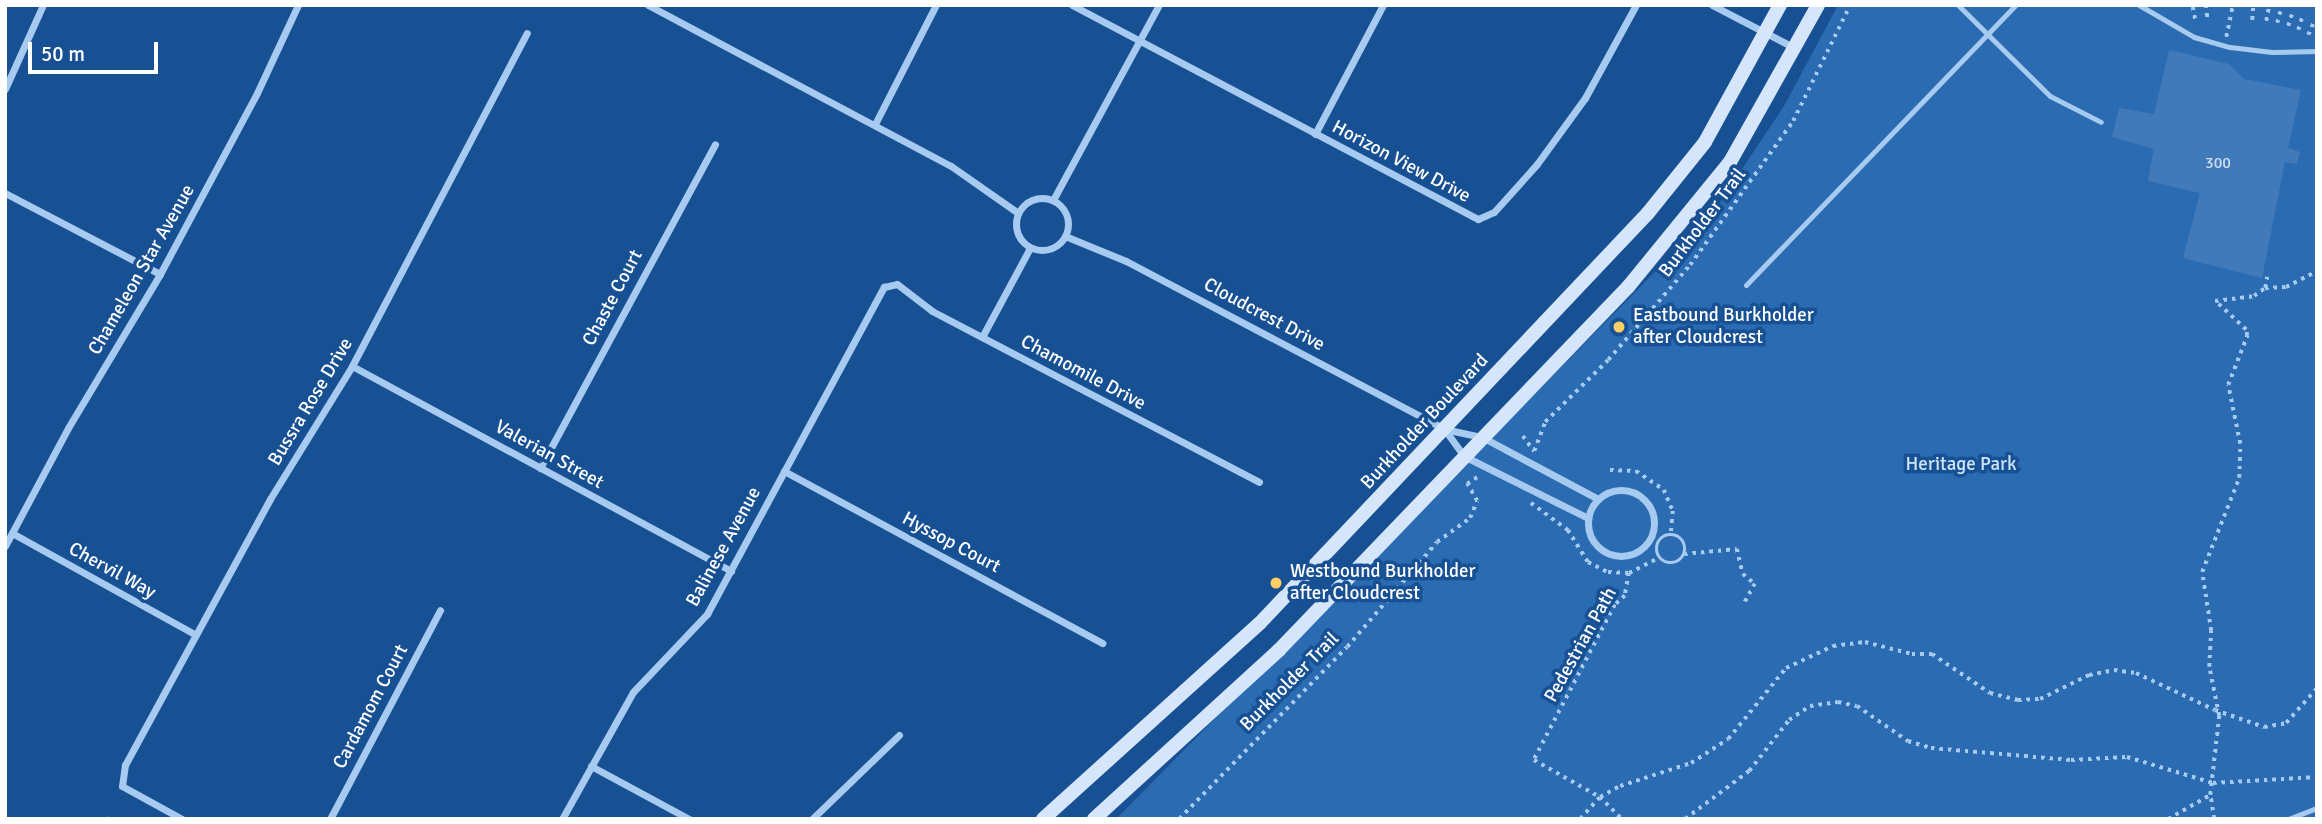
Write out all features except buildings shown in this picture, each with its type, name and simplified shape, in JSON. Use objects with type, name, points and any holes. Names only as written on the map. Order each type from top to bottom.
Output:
[{"type":"main road","name":"Burkholder Boulevard","points":[[1043,819],[1260,623],[1677,178],[1728,104],[1780,5]]},
{"type":"main road","points":[[1094,819],[1259,669],[1577,343],[1690,216],[1730,162],[1818,5]]},
{"type":"street","points":[[5,89],[43,5]]},
{"type":"street","name":"Chameleon Star Avenue","points":[[5,546],[68,428],[160,274],[257,93],[298,5]]},
{"type":"street","points":[[648,5],[951,166],[1018,213]]},
{"type":"street","points":[[875,124],[936,5]]},
{"type":"street","name":"Horizon View Drive","points":[[1072,5],[1478,219],[1494,212],[1537,164],[1585,98],[1636,5]]},
{"type":"street","points":[[1054,200],[1159,5]]},
{"type":"street","points":[[1315,134],[1383,5]]},
{"type":"street","points":[[1712,5],[1795,48]]},
{"type":"street","name":"Bussra Rose Drive","points":[[182,819],[122,786],[125,765],[270,499],[352,366],[527,33]]},
{"type":"street","name":"Chaste Court","points":[[540,468],[715,144]]},
{"type":"street","points":[[5,193],[160,274]]},
{"type":"street","points":[[1033,199],[1054,200],[1067,215],[1065,236],[1050,249],[1030,248],[1020,239],[1018,213],[1033,199]]},
{"type":"street","name":"Cloudcrest Drive","points":[[1065,236],[1126,261],[1444,429],[1482,438],[1598,499]]},
{"type":"street","points":[[982,337],[1030,248]]},
{"type":"street","name":"Chamomile Drive","points":[[897,284],[932,311],[1259,482]]},
{"type":"street","name":"Balinese Avenue","points":[[562,819],[634,692],[708,614],[884,287],[897,284]]},
{"type":"street","name":"Valerian Street","points":[[352,366],[731,571]]},
{"type":"street","name":"Cloudcrest Drive","points":[[1444,429],[1464,456],[1588,518]]},
{"type":"street","name":"Hyssop Court","points":[[784,471],[1102,643]]},
{"type":"street","points":[[1615,491],[1643,498],[1654,523],[1649,541],[1634,554],[1607,554],[1592,539],[1588,518],[1598,499],[1615,491]]},
{"type":"street","name":"Chervil Way","points":[[12,533],[196,635]]},
{"type":"street","name":"Cardamom Court","points":[[330,819],[440,610]]},
{"type":"street","points":[[812,819],[899,735]]},
{"type":"street","points":[[591,766],[689,819]]},
{"type":"lane","points":[[1958,5],[2050,96],[2101,122]]},
{"type":"lane","points":[[1746,285],[2015,5]]},
{"type":"lane","points":[[2139,5],[2194,37],[2224,45],[2272,52],[2317,51]]},
{"type":"lane","points":[[2288,819],[2317,808]]},
{"type":"path","name":"Burkholder Trail","points":[[1523,436],[1534,451],[1545,422],[1621,345],[1690,265],[1793,121],[1850,5]]},
{"type":"path","points":[[2206,5],[2208,21]]},
{"type":"path","points":[[2224,45],[2233,5]]},
{"type":"path","points":[[2252,20],[2253,5]]},
{"type":"path","points":[[2266,21],[2269,5]]},
{"type":"path","points":[[2193,7],[2196,23]]},
{"type":"path","points":[[2277,23],[2281,8]]},
{"type":"path","points":[[2288,26],[2293,10]]},
{"type":"path","points":[[2298,30],[2303,14]]},
{"type":"path","points":[[2308,35],[2315,19]]},
{"type":"path","points":[[2214,819],[2210,795],[2218,711],[2209,667],[2211,631],[2202,572],[2239,478],[2240,444],[2228,385],[2247,336],[2246,330],[2215,301],[2254,296],[2265,288],[2296,284],[2317,271]]},
{"type":"path","points":[[2265,288],[2267,277]]},
{"type":"path","points":[[1616,340],[1621,345]]},
{"type":"path","points":[[1610,470],[1636,471],[1654,481],[1673,511],[1671,535],[1658,545],[1660,557]]},
{"type":"path","name":"Burkholder Trail","points":[[1180,819],[1347,647],[1437,542],[1471,518],[1476,501],[1467,484],[1482,475]]},
{"type":"path","name":"Pedestrian Path","points":[[1527,500],[1543,516],[1568,530],[1588,562],[1608,572],[1629,573],[1625,596],[1615,605],[1535,760],[1600,797],[1622,819]]},
{"type":"path","points":[[1671,535],[1683,541],[1684,554]]},
{"type":"path","points":[[1660,557],[1671,563],[1684,554],[1737,549],[1743,574],[1755,584],[1744,604]]},
{"type":"path","points":[[1629,573],[1660,557]]},
{"type":"path","points":[[1580,819],[1600,797],[1620,786],[1691,763],[1728,739],[1777,678],[1805,657],[1865,642],[1912,654],[1932,654],[1990,693],[2018,700],[2040,699],[2089,675],[2114,670],[2136,673],[2218,711],[2277,727],[2286,723],[2317,688]]},
{"type":"path","points":[[1685,819],[1749,771],[1789,720],[1810,706],[1838,702],[1857,706],[1908,741],[1931,748],[2071,760],[2127,757],[2213,783],[2317,778]]},
{"type":"path","points":[[2168,819],[2210,795]]},
{"type":"green space","name":"Heritage Park","points":[[1838,5],[2317,5],[2317,819],[1116,819],[1713,213],[1784,106]]},
{"type":"place","name":"Eastbound Burkholder after Cloudcrest","points":[[1619,327]]},
{"type":"place","name":"Westbound Burkholder after Cloudcrest","points":[[1276,583]]}]
